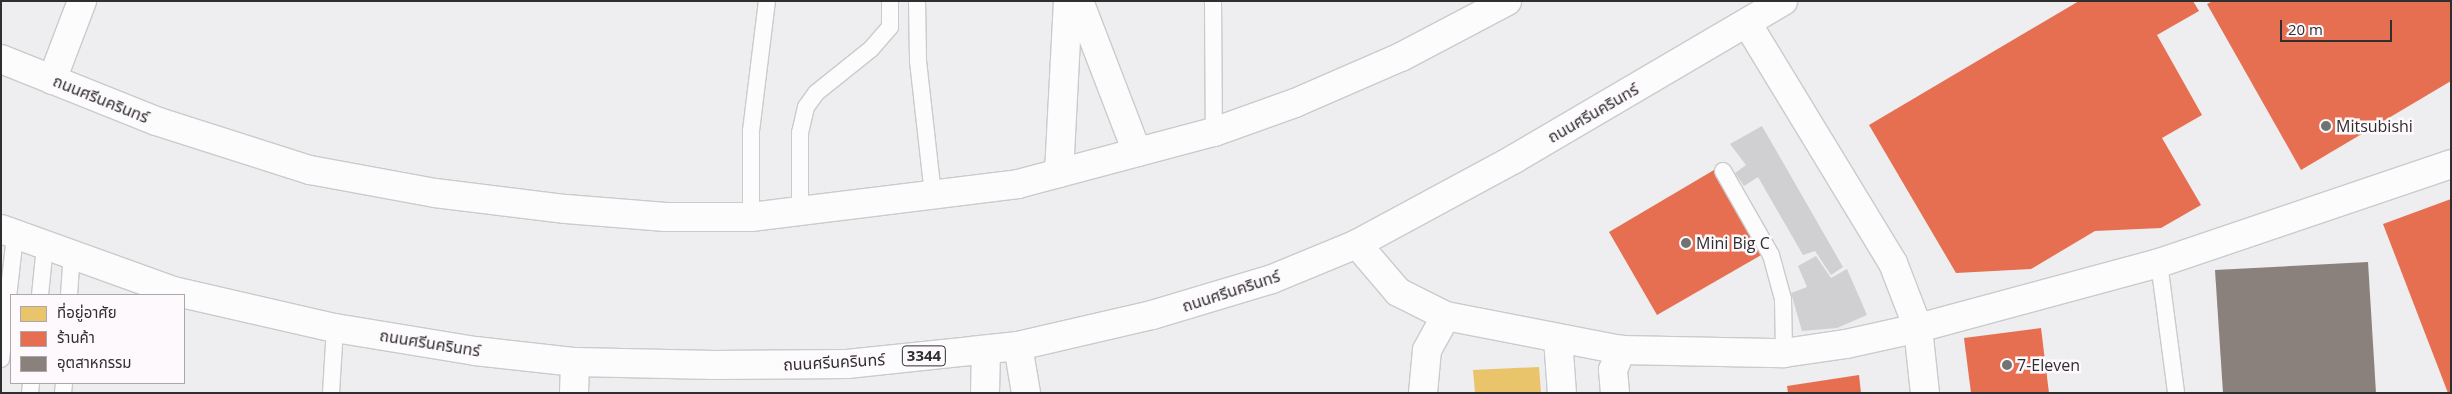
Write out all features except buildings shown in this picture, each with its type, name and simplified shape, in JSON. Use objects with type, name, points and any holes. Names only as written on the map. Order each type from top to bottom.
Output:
[{"type":"main road","points":[[52,80],[82,1]]},
{"type":"main road","points":[[1059,173],[1068,1]]},
{"type":"main road","points":[[1079,1],[1137,152]]},
{"type":"main road","name":"ถนนศรีนครินทร์","points":[[1,59],[156,121],[310,170],[435,193],[566,209],[666,217],[751,217],[1018,184],[1214,132],[1295,103],[1401,58],[1506,1]]},
{"type":"main road","name":"ถนนศรีนครินทร์","points":[[8,232],[174,291],[336,328],[475,351],[575,362],[714,365],[847,364],[1018,346],[1180,307],[1272,279],[1357,244],[1514,159],[1783,1]]},
{"type":"main road","points":[[1747,23],[1893,263],[1918,328],[1925,393]]},
{"type":"main road","points":[[1357,244],[1398,292],[1446,316],[1621,350],[1784,353],[1846,344],[1918,328],[2159,263],[2451,164]]},
{"type":"main road","points":[[1423,393],[1427,350],[1446,316]]},
{"type":"main road","points":[[1558,339],[1562,393]]},
{"type":"main road","points":[[1018,346],[1026,393]]},
{"type":"main road","points":[[985,393],[986,350]]},
{"type":"main road","points":[[1615,393],[1613,370],[1621,350]]},
{"type":"main road","points":[[574,393],[575,362]]},
{"type":"lane","points":[[751,217],[750,131],[766,1]]},
{"type":"lane","points":[[800,211],[800,133],[806,107],[816,93],[871,49],[890,26],[890,1]]},
{"type":"lane","points":[[917,1],[918,61],[933,194]]},
{"type":"lane","points":[[1213,1],[1214,132]]},
{"type":"lane","points":[[1723,171],[1771,255],[1783,299],[1784,353]]},
{"type":"lane","points":[[1,359],[8,232]]},
{"type":"lane","points":[[40,294],[45,246]]},
{"type":"lane","points":[[69,294],[72,256]]},
{"type":"lane","points":[[2159,263],[2176,393]]},
{"type":"lane","points":[[331,393],[336,328]]},
{"type":"place","name":"Mitsubishi","points":[[2326,126]]},
{"type":"place","name":"Mini Big C","points":[[1686,243]]},
{"type":"place","name":"7-Eleven","points":[[2007,365]]}]
